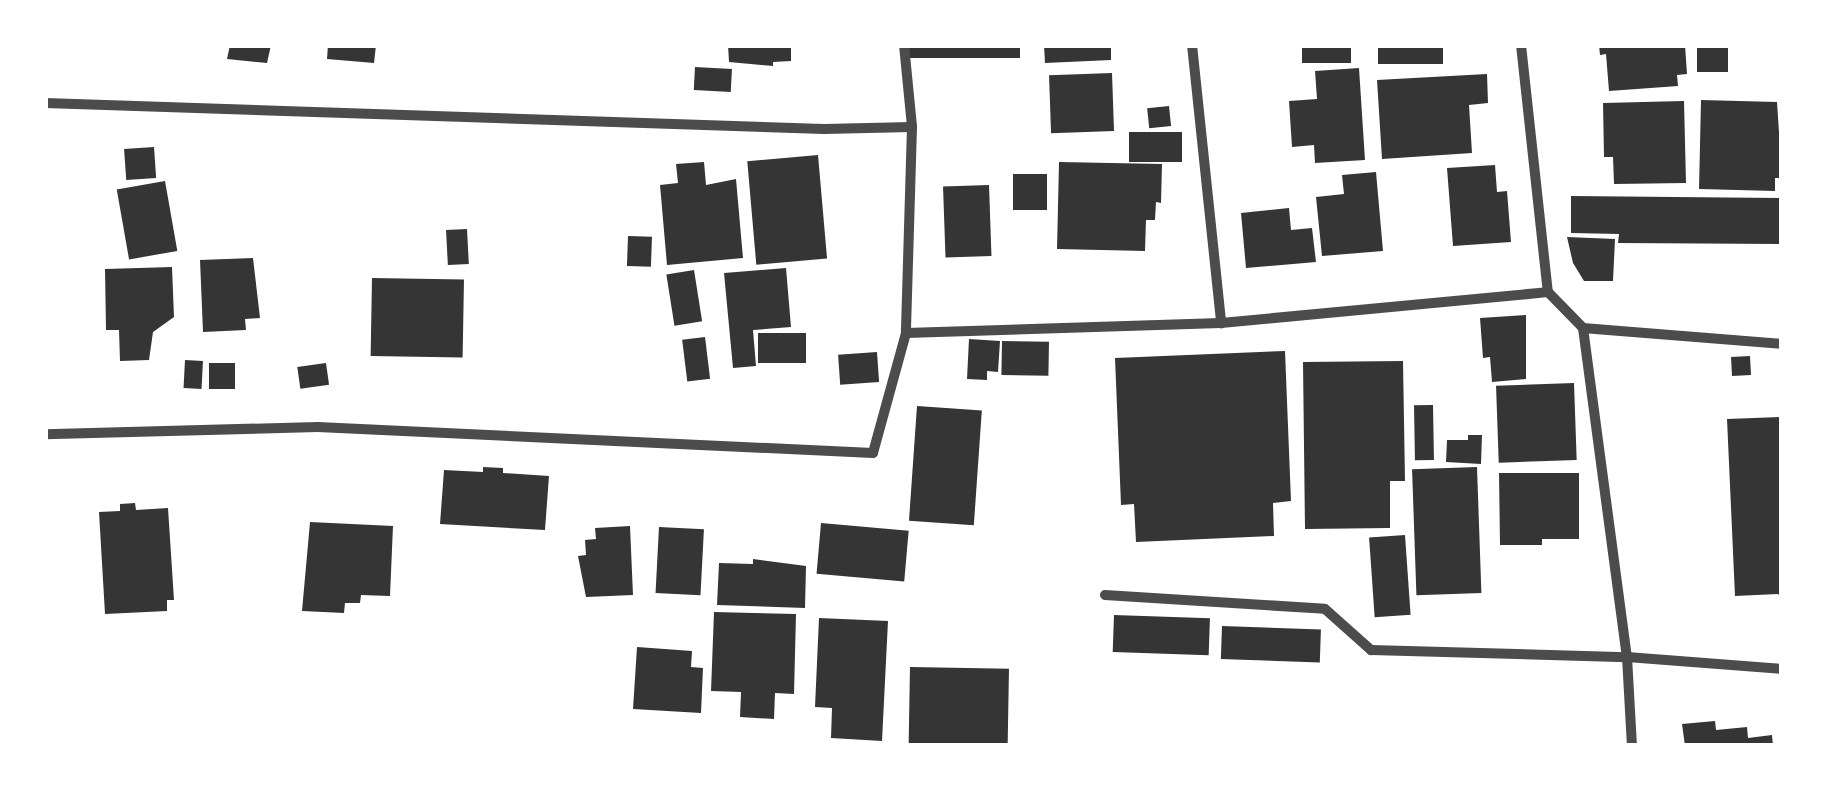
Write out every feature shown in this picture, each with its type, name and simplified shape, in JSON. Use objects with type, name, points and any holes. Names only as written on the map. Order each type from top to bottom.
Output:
[{"type":"street","points":[[45,434],[318,427],[873,453],[906,333],[912,128],[904,45]]},
{"type":"street","points":[[1192,45],[1221,324]]},
{"type":"street","points":[[1522,45],[1548,292],[1583,328],[1628,657],[1632,746]]},
{"type":"street","points":[[45,103],[804,129],[912,128]]},
{"type":"street","points":[[906,333],[1221,324],[1548,292]]},
{"type":"street","points":[[1583,328],[1782,344]]},
{"type":"street","points":[[1105,595],[1324,609],[1370,650],[1628,657],[1782,669]]},
{"type":"building","points":[[230,45],[271,45],[267,63],[227,59]]},
{"type":"building","points":[[328,45],[376,45],[374,63],[327,59]]},
{"type":"building","points":[[728,45],[791,45],[791,61],[773,62],[773,66],[729,62]]},
{"type":"building","points":[[906,45],[1020,45],[1020,58],[906,58]]},
{"type":"building","points":[[1044,45],[1111,45],[1111,60],[1045,63]]},
{"type":"building","points":[[1302,45],[1351,45],[1351,63],[1302,63]]},
{"type":"building","points":[[1378,45],[1443,45],[1443,64],[1378,64]]},
{"type":"building","points":[[1599,45],[1685,45],[1687,74],[1677,75],[1678,86],[1609,91],[1606,54],[1600,55]]},
{"type":"building","points":[[1697,45],[1728,45],[1728,72],[1697,72]]},
{"type":"building","points":[[695,67],[732,69],[731,92],[694,90]]},
{"type":"building","points":[[1359,68],[1365,160],[1315,163],[1314,145],[1292,147],[1289,101],[1317,99],[1315,71]]},
{"type":"building","points":[[1112,73],[1114,131],[1051,133],[1049,75]]},
{"type":"building","points":[[1487,74],[1488,103],[1469,105],[1472,153],[1382,159],[1377,80]]},
{"type":"building","points":[[1701,100],[1777,102],[1782,178],[1775,178],[1775,191],[1699,189]]},
{"type":"building","points":[[1684,101],[1686,183],[1614,184],[1613,157],[1604,157],[1603,103]]},
{"type":"building","points":[[1169,106],[1171,126],[1149,128],[1147,108]]},
{"type":"building","points":[[1129,132],[1182,132],[1182,162],[1129,162]]},
{"type":"building","points":[[154,147],[156,178],[126,180],[124,149]]},
{"type":"building","points":[[818,155],[827,259],[756,265],[747,161]]},
{"type":"building","points":[[704,162],[706,185],[736,179],[743,258],[667,265],[660,185],[678,183],[676,164]]},
{"type":"building","points":[[1059,162],[1162,164],[1161,203],[1156,202],[1155,220],[1146,220],[1145,251],[1057,249]]},
{"type":"building","points":[[1495,165],[1497,192],[1507,191],[1511,242],[1453,246],[1447,168]]},
{"type":"building","points":[[1376,172],[1383,251],[1322,256],[1316,197],[1344,194],[1342,175]]},
{"type":"building","points":[[1013,174],[1047,174],[1047,210],[1013,210]]},
{"type":"building","points":[[165,181],[177,251],[129,259],[117,190]]},
{"type":"building","points":[[989,185],[991,256],[946,258],[943,187]]},
{"type":"building","points":[[1571,196],[1782,198],[1782,244],[1618,243],[1619,234],[1571,233]]},
{"type":"building","points":[[1289,208],[1291,230],[1312,228],[1316,262],[1246,268],[1241,213]]},
{"type":"building","points":[[467,229],[469,264],[448,265],[446,230]]},
{"type":"building","points":[[628,236],[652,237],[651,267],[627,266]]},
{"type":"building","points":[[1567,237],[1615,239],[1613,281],[1584,281],[1573,263]]},
{"type":"building","points":[[253,258],[260,318],[245,319],[246,330],[203,332],[200,260]]},
{"type":"building","points":[[172,267],[174,317],[153,332],[149,360],[120,361],[119,330],[106,330],[105,269]]},
{"type":"building","points":[[786,268],[791,327],[753,330],[756,366],[733,368],[724,273]]},
{"type":"building","points":[[694,270],[702,321],[674,326],[666,274]]},
{"type":"building","points":[[372,278],[464,280],[463,358],[371,356]]},
{"type":"building","points":[[1526,315],[1526,379],[1492,382],[1490,357],[1483,358],[1480,318]]},
{"type":"building","points":[[758,333],[806,333],[806,363],[758,363]]},
{"type":"building","points":[[705,337],[710,379],[687,381],[682,340]]},
{"type":"building","points":[[969,339],[1000,341],[998,372],[987,371],[987,380],[967,379]]},
{"type":"building","points":[[1002,341],[1049,342],[1048,376],[1001,375]]},
{"type":"building","points":[[1285,351],[1291,501],[1273,503],[1274,536],[1136,542],[1134,504],[1121,505],[1115,358]]},
{"type":"building","points":[[877,352],[879,382],[840,385],[838,355]]},
{"type":"building","points":[[1750,356],[1751,375],[1732,376],[1731,357]]},
{"type":"building","points":[[185,360],[203,361],[202,389],[184,388]]},
{"type":"building","points":[[1403,361],[1405,481],[1390,481],[1390,528],[1305,529],[1303,362]]},
{"type":"building","points":[[209,363],[235,363],[235,389],[209,389]]},
{"type":"building","points":[[326,363],[329,385],[300,389],[297,367]]},
{"type":"building","points":[[1574,383],[1577,460],[1499,463],[1496,386]]},
{"type":"building","points":[[1414,405],[1433,405],[1434,460],[1415,460]]},
{"type":"building","points":[[917,406],[982,411],[974,525],[909,521]]},
{"type":"building","points":[[1782,417],[1782,599],[1778,594],[1735,596],[1727,419]]},
{"type":"building","points":[[1468,435],[1482,435],[1481,464],[1446,462],[1447,440],[1468,440]]},
{"type":"building","points":[[483,467],[503,468],[503,473],[549,476],[545,530],[440,524],[444,470],[483,472]]},
{"type":"building","points":[[1477,467],[1481,593],[1416,595],[1412,469]]},
{"type":"building","points":[[1499,473],[1579,473],[1579,539],[1542,539],[1542,545],[1500,545]]},
{"type":"building","points":[[135,503],[136,510],[168,508],[174,600],[167,600],[167,611],[105,614],[99,512],[120,511],[120,504]]},
{"type":"building","points":[[310,522],[393,526],[390,596],[361,595],[360,603],[345,603],[344,613],[302,611]]},
{"type":"building","points":[[821,523],[909,531],[904,581],[817,574]]},
{"type":"building","points":[[630,526],[633,595],[586,597],[578,556],[586,555],[585,540],[596,539],[595,528]]},
{"type":"building","points":[[659,527],[704,529],[700,595],[656,593]]},
{"type":"building","points":[[1405,535],[1411,615],[1375,617],[1369,538]]},
{"type":"building","points":[[753,559],[806,566],[805,608],[717,605],[719,563],[753,564]]},
{"type":"building","points":[[714,612],[796,614],[794,694],[775,693],[774,719],[740,717],[741,692],[711,691]]},
{"type":"building","points":[[1114,615],[1210,618],[1209,655],[1113,652]]},
{"type":"building","points":[[819,618],[888,621],[882,741],[831,738],[832,708],[815,707]]},
{"type":"building","points":[[1222,626],[1321,629],[1320,662],[1221,659]]},
{"type":"building","points":[[637,647],[692,651],[691,667],[703,668],[701,713],[633,709]]},
{"type":"building","points":[[910,667],[1009,669],[1008,746],[909,746]]},
{"type":"building","points":[[1715,721],[1716,730],[1747,727],[1748,738],[1772,735],[1773,746],[1685,746],[1682,724]]}]
